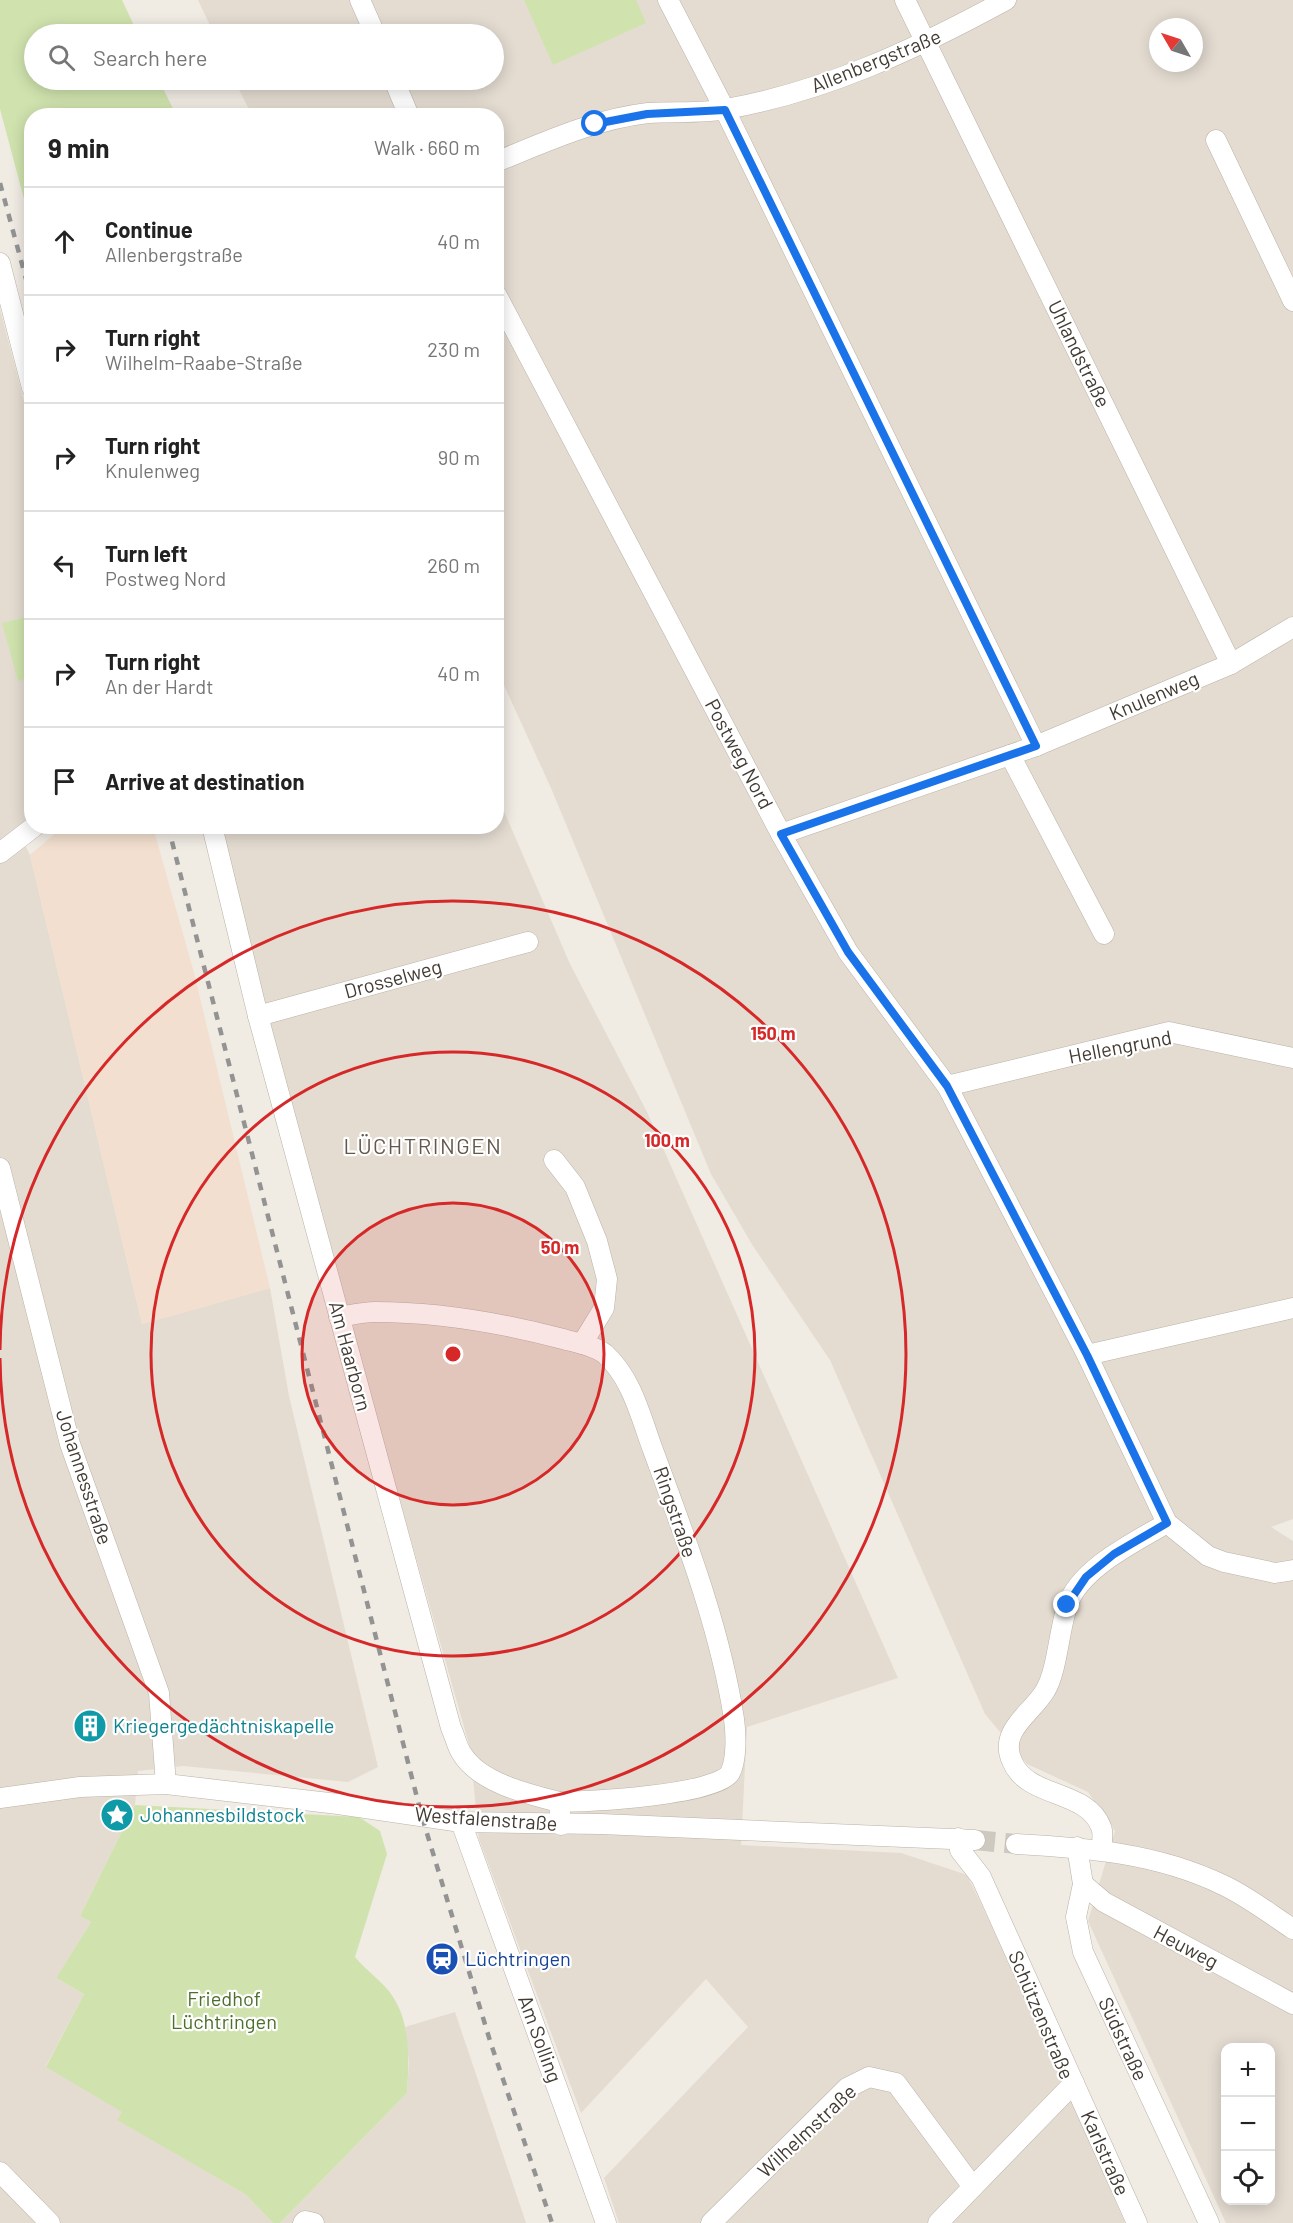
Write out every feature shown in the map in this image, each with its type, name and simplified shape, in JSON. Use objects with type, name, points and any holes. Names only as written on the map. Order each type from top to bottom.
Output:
[{"type":"street","points":[[360,0],[371,24]]},
{"type":"street","points":[[668,0],[725,110],[1036,746]]},
{"type":"street","name":"Uhlandstraße","points":[[905,0],[1231,664]]},
{"type":"street","name":"Allenbergstraße","points":[[504,159],[595,124],[647,114],[725,110],[830,84],[926,43],[1006,0]]},
{"type":"street","points":[[398,90],[406,108]]},
{"type":"street","points":[[1216,140],[1293,301]]},
{"type":"street","points":[[0,263],[24,357]]},
{"type":"street","name":"Postweg Nord","points":[[504,309],[781,834],[848,952],[947,1086],[1087,1355],[1167,1523],[1208,1556],[1224,1562],[1275,1573],[1293,1570]]},
{"type":"street","name":"Knulenweg","points":[[781,834],[1036,746],[1231,664],[1293,627]]},
{"type":"street","points":[[1010,755],[1104,934]]},
{"type":"street","points":[[0,853],[25,834]]},
{"type":"street","name":"Am Haarborn","points":[[214,834],[258,1016],[451,1728],[462,1755],[495,1781],[559,1802]]},
{"type":"street","name":"Drosselweg","points":[[258,1016],[528,942]]},
{"type":"street","name":"Hellengrund","points":[[947,1086],[1169,1032],[1293,1058]]},
{"type":"street","points":[[554,1160],[575,1187],[597,1241],[607,1279],[604,1308],[582,1344]]},
{"type":"street","name":"Johannesstraße","points":[[0,1168],[70,1444],[159,1693],[166,1784]]},
{"type":"street","points":[[1087,1355],[1293,1308]]},
{"type":"street","name":"Ringstraße","points":[[339,1317],[373,1312],[420,1314],[523,1329],[596,1348],[607,1356],[628,1384],[680,1522],[717,1644],[735,1721],[734,1758],[730,1773],[721,1782],[671,1793],[593,1802],[559,1802]]},
{"type":"street","points":[[1101,1850],[1102,1829],[1096,1818],[1085,1808],[1034,1784],[1021,1775],[1011,1760],[1009,1740],[1018,1721],[1046,1690],[1067,1605],[1086,1577],[1114,1554],[1167,1523]]},
{"type":"street","name":"Westfalenstraße","points":[[0,1798],[80,1787],[166,1784],[338,1804],[461,1822],[966,1839]]},
{"type":"street","points":[[559,1802],[561,1825]]},
{"type":"street","name":"Am Solling","points":[[461,1822],[606,2223]]},
{"type":"street","name":"Schützenstraße","points":[[938,2223],[1074,2084],[981,1877],[960,1850],[966,1839]]},
{"type":"street","points":[[1016,1844],[1077,1847],[1135,1854],[1224,1885],[1292,1927]]},
{"type":"street","name":"Südstraße","points":[[1077,1847],[1083,1884],[1076,1917],[1083,1952],[1209,2223]]},
{"type":"street","name":"Heuweg","points":[[1083,1884],[1104,1902],[1293,2004]]},
{"type":"street","name":"Wilhelmstraße","points":[[711,2223],[847,2088],[869,2077],[896,2083],[973,2187]]},
{"type":"street","name":"Karlstraße","points":[[1074,2084],[1137,2223]]},
{"type":"street","points":[[0,2172],[50,2223]]},
{"type":"street","points":[[303,2223],[306,2221],[314,2223]]},
{"type":"shaded area","points":[[198,0],[1293,0],[1293,1519],[1271,1527],[1293,1541],[1293,2223],[1226,2223],[1088,1921],[1115,1831],[1088,1792],[1027,1764],[985,1714],[830,1360],[753,1246],[711,1174],[551,788],[504,685],[504,108],[248,108],[239,90],[504,90],[504,24],[209,24]]},
{"type":"shaded area","points":[[0,309],[24,401],[24,823],[17,829],[30,855],[142,1324],[270,1288],[289,1396],[378,1767],[348,1782],[183,1766],[138,1771],[135,1805],[80,1916],[91,1922],[56,1978],[84,1994],[46,2066],[123,2112],[118,2120],[245,2194],[273,2223],[0,2223]]},
{"type":"shaded area","points":[[504,811],[570,964],[647,1112],[898,1678],[747,1727],[741,1845],[901,1853],[967,1875],[1025,1995],[1125,2223],[619,2223],[604,2178],[748,2027],[706,1979],[581,2113],[479,1839],[470,1748],[374,1409],[271,1026],[223,834],[504,834]]},
{"type":"shaded area","points":[[55,834],[155,834],[194,973],[270,1288],[142,1324],[30,855]]},
{"type":"shaded area","points":[[455,2012],[526,2223],[280,2223],[407,2093],[409,2062],[405,2027]]},
{"type":"green space","points":[[0,0],[122,0],[133,24],[24,24],[24,90],[164,90],[173,108],[24,108],[24,199],[0,109]]},
{"type":"green space","points":[[524,0],[636,0],[646,23],[553,65]]},
{"type":"green space","points":[[24,618],[24,679],[18,681],[2,623]]},
{"type":"green space","name":"Friedhof Lüchtringen","points":[[135,1805],[359,1817],[380,1831],[387,1854],[355,1957],[385,1986],[399,2008],[408,2044],[407,2093],[280,2223],[273,2223],[245,2194],[117,2120],[122,2112],[46,2067],[84,1994],[56,1978],[91,1922],[80,1916]]},
{"type":"tunnel","points":[[975,1840],[1016,1844]]},
{"type":"railway","points":[[0,183],[24,272]]},
{"type":"railway","points":[[170,834],[422,1817],[491,2044],[552,2223]]},
{"type":"place","name":"Kriegergedächtniskapelle","points":[[90,1726]]},
{"type":"place","name":"Johannesbildstock","points":[[117,1815]]},
{"type":"place","name":"Lüchtringen","points":[[442,1959]]},
{"type":"district","name":"LÜCHTRINGEN","points":[[423,1146]]},
{"type":"route","points":[[595,124],[647,114],[725,110],[1036,746],[781,834],[848,952],[947,1086],[1087,1355],[1167,1523],[1114,1554],[1086,1577],[1067,1605]]}]
